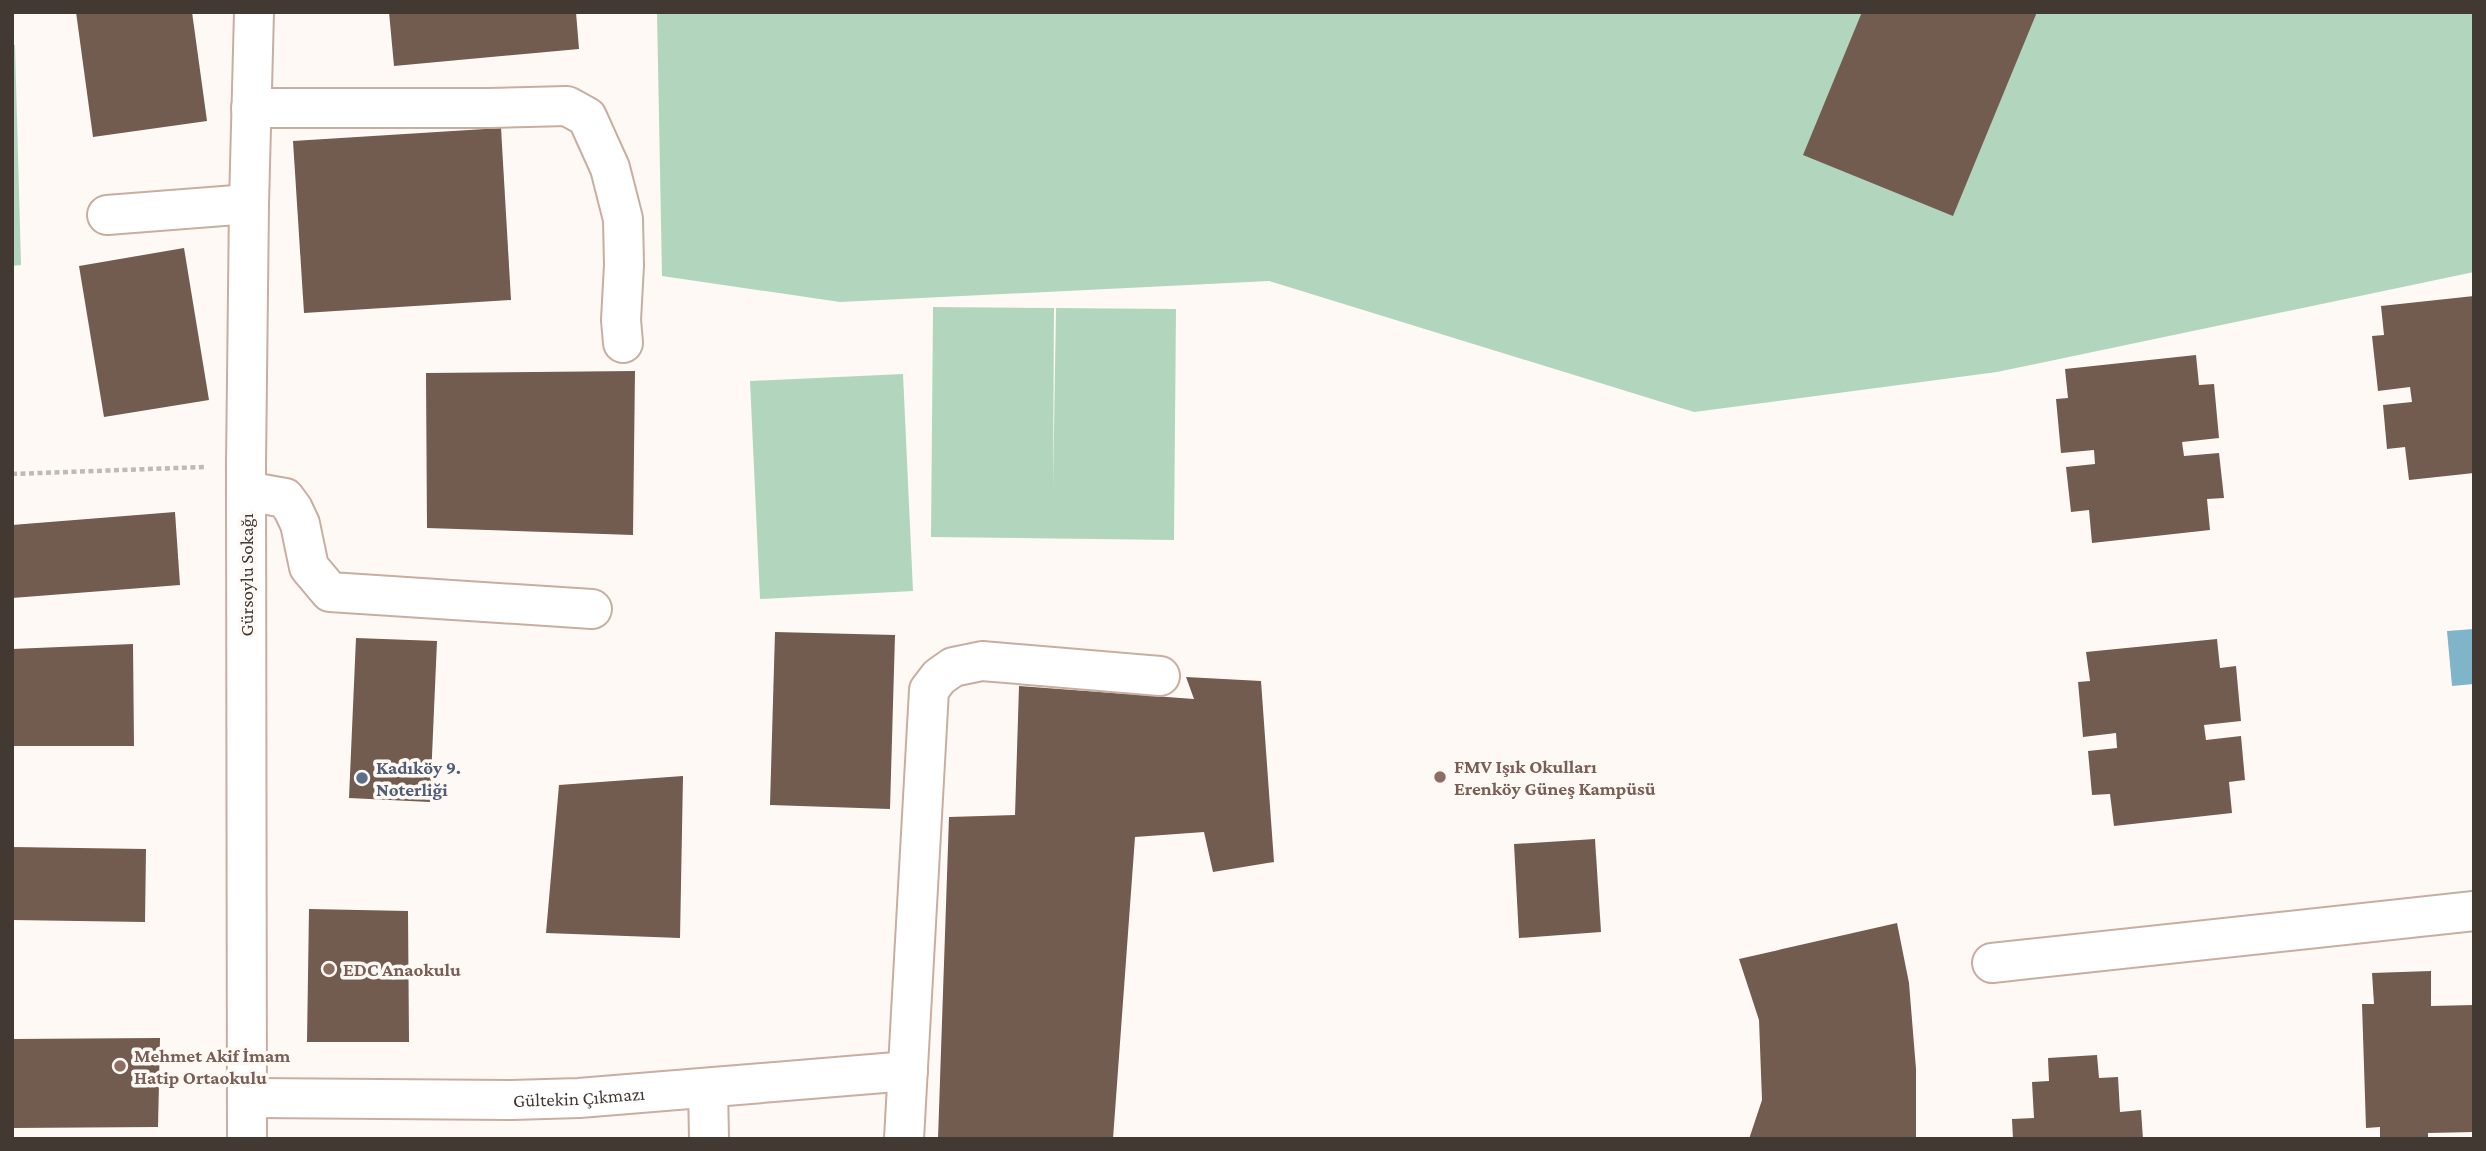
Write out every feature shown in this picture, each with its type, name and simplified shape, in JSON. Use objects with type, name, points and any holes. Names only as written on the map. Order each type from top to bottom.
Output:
[{"type":"street","name":"Gürsoylu Sokağı","points":[[247,1139],[246,478],[254,12]]},
{"type":"street","points":[[251,108],[567,106],[587,117],[610,168],[623,219],[623,343]]},
{"type":"street","points":[[107,215],[249,204]]},
{"type":"street","points":[[246,478],[285,498],[300,524],[309,567],[330,592],[592,609]]},
{"type":"street","points":[[904,1139],[929,690],[939,677],[953,667],[982,660],[1160,676]]},
{"type":"street","points":[[1992,964],[2474,911]]},
{"type":"street","name":"Gültekin Çıkmazı","points":[[247,1098],[579,1098],[908,1072]]},
{"type":"street","points":[[708,1088],[709,1139]]},
{"type":"path","points":[[12,474],[246,478]]},
{"type":"green space","points":[[657,12],[2474,12],[2474,272],[1997,372],[1694,412],[1269,281],[840,302],[662,276]]},
{"type":"green space","points":[[12,45],[15,45],[21,265],[12,266]]},
{"type":"green space","points":[[933,307],[1054,308],[1053,489],[1056,308],[1176,309],[1174,540],[931,537]]},
{"type":"green space","points":[[903,374],[913,591],[760,599],[750,381]]},
{"type":"water","points":[[2474,629],[2474,684],[2452,686],[2447,631]]},
{"type":"building","points":[[76,12],[192,12],[207,121],[93,137]]},
{"type":"building","points":[[389,12],[576,12],[579,49],[394,66]]},
{"type":"building","points":[[1862,12],[2037,12],[1953,216],[1803,155]]},
{"type":"building","points":[[501,128],[511,300],[304,313],[293,141]]},
{"type":"building","points":[[184,248],[209,400],[104,417],[79,266]]},
{"type":"building","points":[[2474,296],[2474,473],[2409,480],[2405,447],[2387,449],[2383,405],[2412,402],[2410,387],[2378,391],[2372,336],[2384,335],[2381,306]]},
{"type":"building","points":[[2196,355],[2199,385],[2214,384],[2219,438],[2182,442],[2184,456],[2219,453],[2224,498],[2207,499],[2210,530],[2092,543],[2089,510],[2071,512],[2066,467],[2095,464],[2094,450],[2061,453],[2056,399],[2068,398],[2065,369]]},
{"type":"building","points":[[635,371],[633,535],[427,528],[426,373]]},
{"type":"building","points":[[175,512],[180,585],[12,598],[12,525]]},
{"type":"building","points":[[775,632],[895,635],[890,809],[770,805]]},
{"type":"building","points":[[356,638],[437,641],[430,802],[349,798]]},
{"type":"building","points":[[2217,639],[2220,668],[2236,666],[2241,721],[2204,725],[2206,740],[2241,736],[2245,780],[2229,782],[2232,813],[2114,826],[2110,794],[2092,795],[2088,751],[2117,748],[2116,733],[2083,737],[2078,682],[2090,681],[2086,652]]},
{"type":"building","points":[[133,644],[134,746],[12,746],[12,649]]},
{"type":"building","points":[[1186,677],[1261,681],[1274,862],[1213,872],[1204,832],[1135,837],[1113,1139],[938,1139],[949,817],[1015,815],[1019,686],[1194,699]]},
{"type":"building","points":[[683,776],[680,938],[546,933],[559,785]]},
{"type":"building","points":[[1595,839],[1601,932],[1519,938],[1514,844]]},
{"type":"building","points":[[12,847],[146,849],[145,922],[12,920]]},
{"type":"building","points":[[309,909],[408,911],[409,1042],[307,1042]]},
{"type":"building","points":[[1897,923],[1909,983],[1916,1069],[1916,1139],[1749,1139],[1762,1100],[1759,1020],[1739,959]]},
{"type":"building","points":[[2431,971],[2431,1006],[2474,1005],[2474,1132],[2428,1133],[2428,1139],[2380,1139],[2380,1127],[2366,1128],[2362,1004],[2374,1004],[2372,973]]},
{"type":"building","points":[[160,1038],[158,1127],[12,1128],[12,1039]]},
{"type":"building","points":[[2097,1055],[2099,1078],[2118,1077],[2120,1112],[2141,1110],[2143,1139],[2013,1139],[2012,1119],[2034,1118],[2032,1082],[2049,1081],[2048,1058]]},
{"type":"place","name":"FMV Işık Okulları Erenköy Güneş Kampüsü","points":[[1440,777]]},
{"type":"place","name":"Kadıköy 9. Noterliği","points":[[362,778]]},
{"type":"place","name":"EDC Anaokulu","points":[[329,969]]},
{"type":"place","name":"Mehmet Akif İmam Hatip Ortaokulu","points":[[120,1066]]}]
